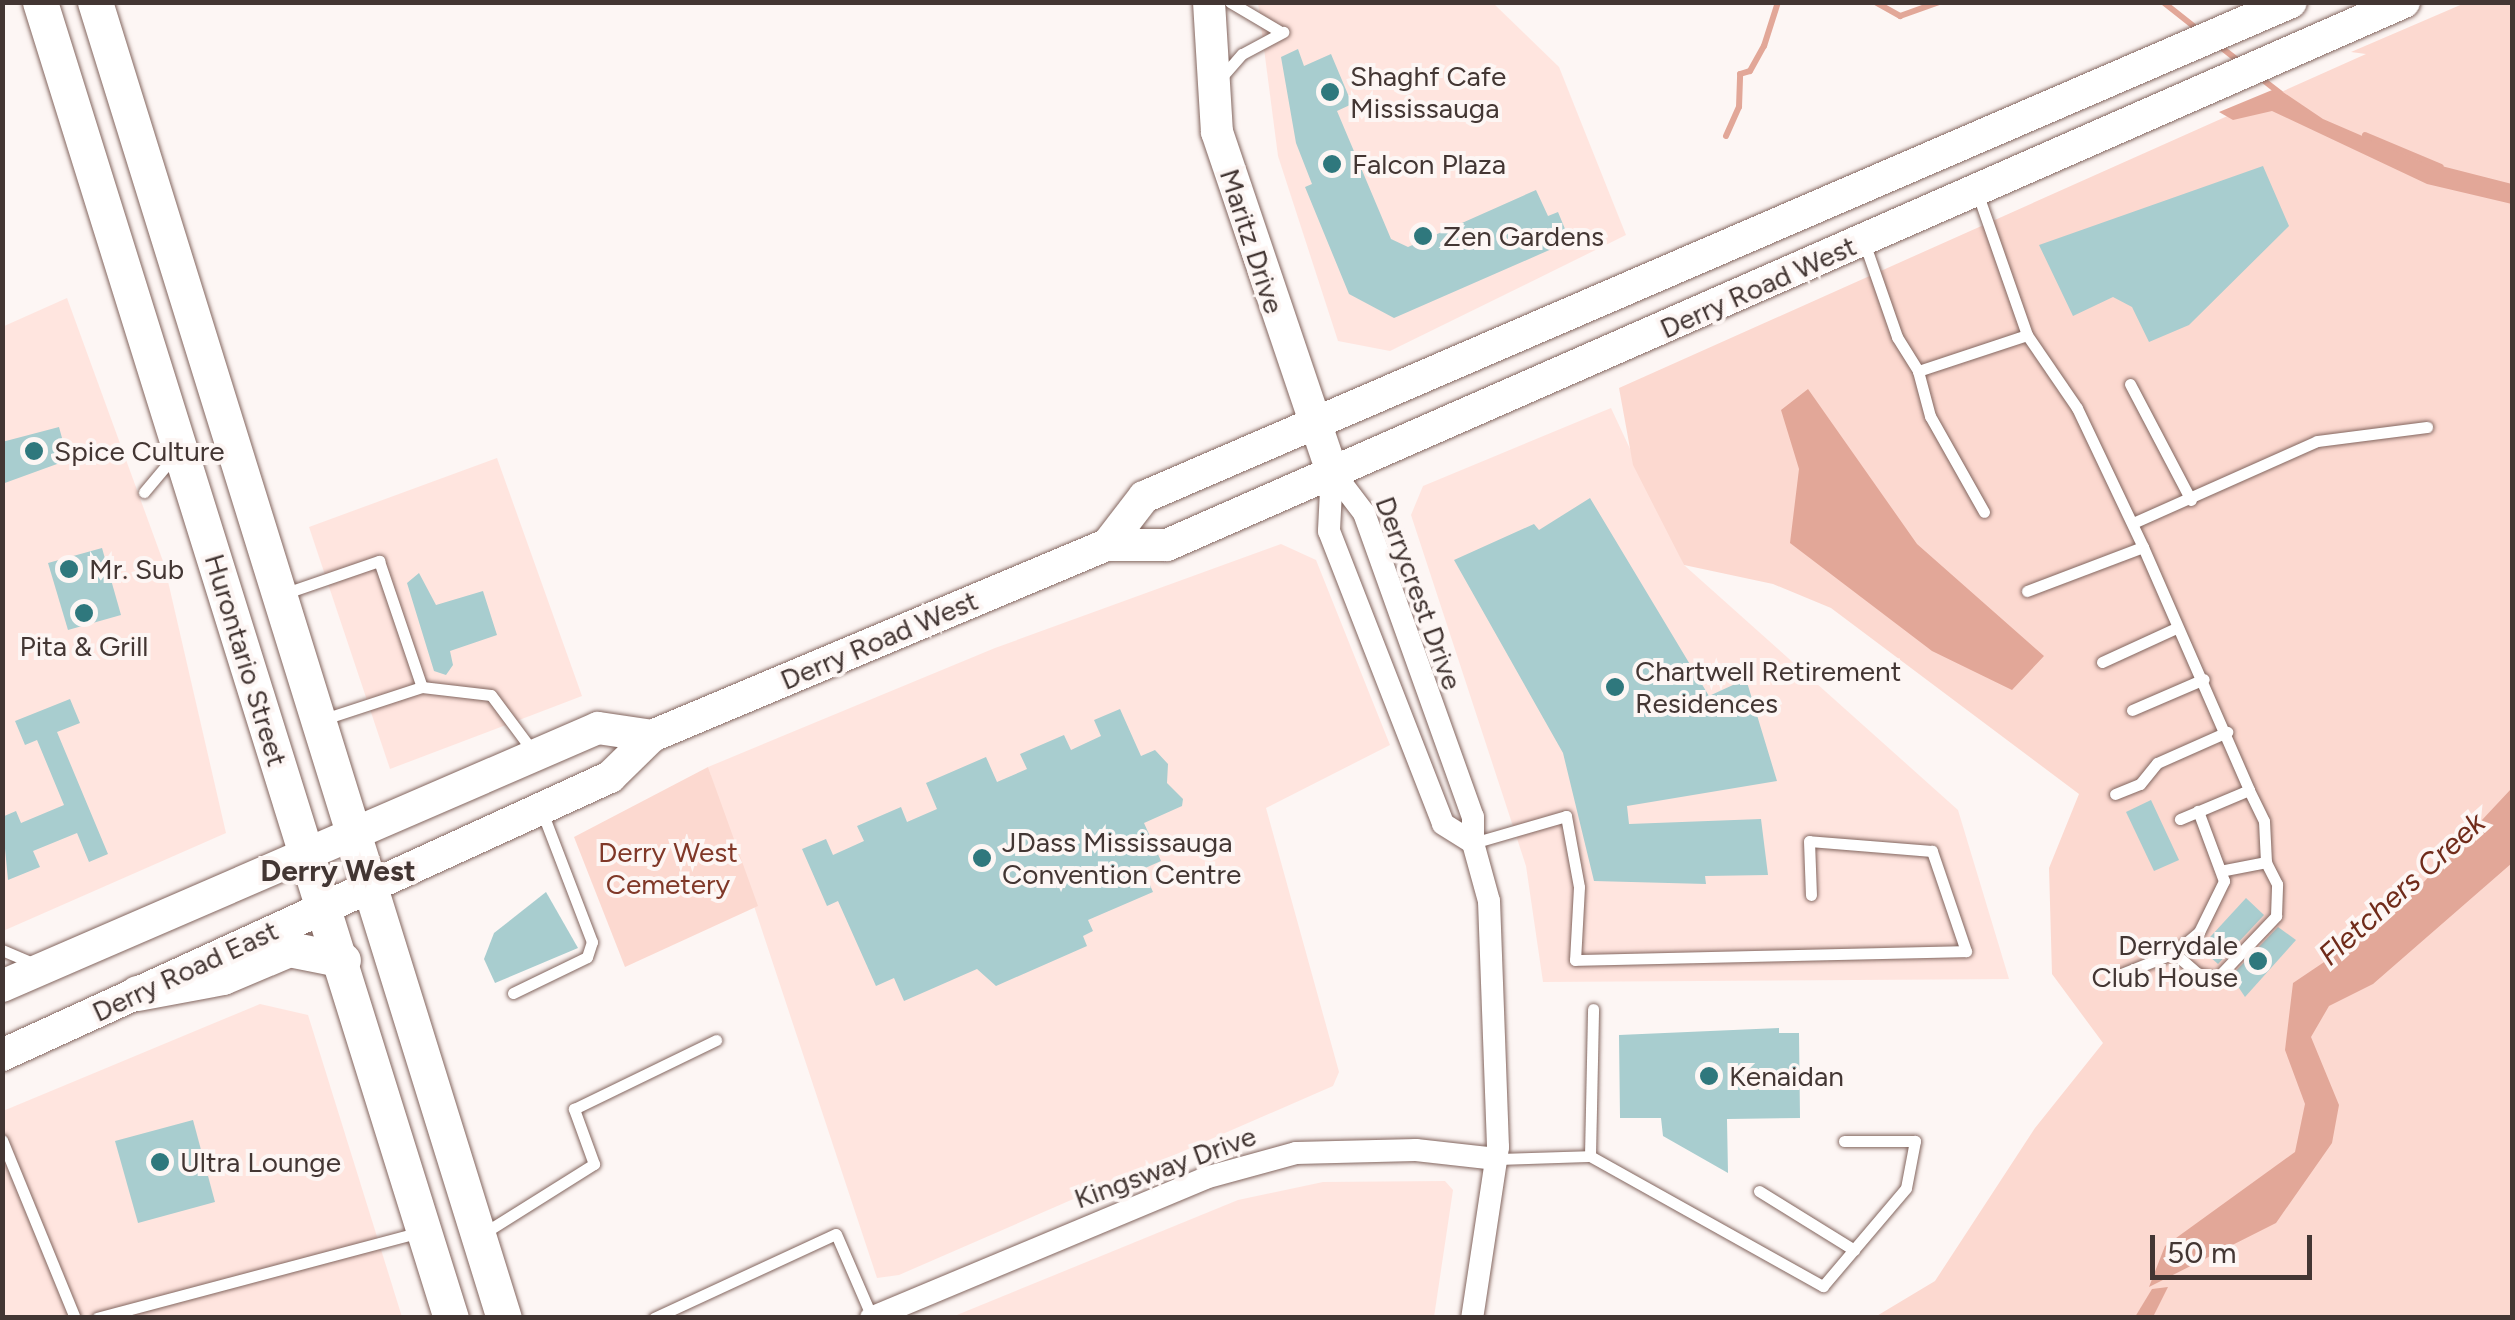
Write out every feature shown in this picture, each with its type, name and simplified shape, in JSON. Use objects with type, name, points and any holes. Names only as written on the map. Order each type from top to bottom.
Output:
[{"type":"main road","name":"Hurontario Street","points":[[40,2],[305,852],[343,960],[451,1318]]},
{"type":"main road","name":"Hurontario Street","points":[[96,2],[476,1238],[504,1318]]},
{"type":"main road","name":"Maritz Drive","points":[[1209,2],[1212,90],[1231,180],[1332,471]]},
{"type":"main road","name":"Derry Road West","points":[[1107,544],[1144,496],[2291,2]]},
{"type":"main road","name":"Derry Road West","points":[[368,886],[610,777],[652,736],[1107,544],[1166,546],[2196,97],[2404,2]]},
{"type":"main road","points":[[1960,146],[1977,192]]},
{"type":"main road","points":[[305,852],[598,728],[652,736]]},
{"type":"main road","name":"Derry Road East","points":[[2,986],[305,852]]},
{"type":"main road","name":"Derry Road East","points":[[2,1055],[368,886]]},
{"type":"main road","points":[[137,993],[223,977],[289,950],[343,960]]},
{"type":"street","name":"Derrycrest Drive","points":[[1332,471],[1330,531],[1443,824],[1472,843]]},
{"type":"street","name":"Derrycrest Drive","points":[[1332,471],[1364,513],[1473,817],[1472,843],[1489,901],[1498,1026],[1496,1160],[1472,1318]]},
{"type":"street","name":"Kingsway Drive","points":[[871,1317],[1204,1178],[1296,1153],[1416,1150],[1496,1160]]},
{"type":"lane","points":[[1212,90],[1242,54],[1283,32],[1255,23],[1230,2]]},
{"type":"lane","points":[[1977,192],[2027,334],[2077,408],[2133,523],[2264,821],[2266,862],[2277,884],[2276,916],[2254,945],[2217,978],[2197,973],[2174,953]]},
{"type":"lane","points":[[1863,241],[1897,336],[1918,371],[1930,416],[1984,512]]},
{"type":"lane","points":[[1918,371],[2027,334]]},
{"type":"lane","points":[[2130,384],[2190,500]]},
{"type":"lane","points":[[2133,523],[2317,441],[2427,427]]},
{"type":"lane","points":[[144,492],[182,448]]},
{"type":"lane","points":[[2028,590],[2143,547]]},
{"type":"lane","points":[[279,596],[379,561],[422,687]]},
{"type":"lane","points":[[2102,662],[2176,628]]},
{"type":"lane","points":[[2132,710],[2204,678]]},
{"type":"lane","points":[[317,721],[422,687],[491,694],[534,753]]},
{"type":"lane","points":[[2115,794],[2140,784],[2157,763],[2227,732]]},
{"type":"lane","points":[[2180,819],[2250,790]]},
{"type":"lane","points":[[513,993],[587,957],[592,942],[540,808]]},
{"type":"lane","points":[[2116,976],[2174,953],[2214,909],[2225,870],[2198,812]]},
{"type":"lane","points":[[1472,843],[1566,816],[1579,886],[1575,960],[1966,950],[1932,851],[1808,841],[1811,894]]},
{"type":"lane","points":[[2225,870],[2266,862]]},
{"type":"lane","points":[[2,950],[46,968]]},
{"type":"lane","points":[[1590,1156],[1593,1009]]},
{"type":"lane","points":[[476,1238],[594,1164],[574,1109],[716,1040]]},
{"type":"lane","points":[[2,1140],[75,1318]]},
{"type":"lane","points":[[1496,1160],[1590,1156],[1824,1286],[1906,1188],[1915,1141],[1844,1141]]},
{"type":"lane","points":[[1759,1190],[1854,1250]]},
{"type":"lane","points":[[97,1318],[425,1231]]},
{"type":"lane","points":[[654,1318],[836,1234],[871,1317]]},
{"type":"shaded area","points":[[1258,3],[1493,3],[1559,67],[1626,235],[1390,351],[1338,341],[1278,156]]},
{"type":"shaded area","points":[[2277,88],[2323,119],[2418,160],[2512,184],[2512,204],[2427,184],[2272,111],[2233,120],[2219,112]]},
{"type":"shaded area","points":[[67,298],[164,564],[226,833],[3,931],[2,327]]},
{"type":"shaded area","points":[[1808,389],[1917,544],[2044,656],[2012,690],[1932,651],[1790,543],[1799,469],[1781,410]]},
{"type":"shaded area","points":[[1611,408],[1684,565],[1958,810],[2009,979],[1543,982],[1526,866],[1411,515],[1423,486]]},
{"type":"shaded area","points":[[497,458],[582,696],[390,769],[309,527]]},
{"type":"shaded area","points":[[1281,544],[1316,560],[1390,745],[1266,808],[1339,1072],[1333,1086],[899,1275],[877,1278],[708,767],[995,648]]},
{"type":"shaded area","points":[[2512,788],[2512,863],[2373,984],[2329,1006],[2311,1037],[2339,1105],[2332,1143],[2276,1223],[2149,1287],[2165,1246],[2295,1152],[2305,1104],[2285,1050],[2293,983],[2391,917]]},
{"type":"shaded area","points":[[260,1004],[308,1015],[402,1317],[3,1318],[3,1111]]},
{"type":"shaded area","points":[[1445,1181],[1453,1190],[1434,1317],[952,1317],[1238,1200],[1323,1182]]},
{"type":"shaded area","points":[[2168,1287],[2153,1317],[2135,1317],[2152,1289]]},
{"type":"green space","points":[[2465,3],[2512,3],[2512,1317],[1875,1317],[1935,1281],[2035,1128],[2103,1043],[2052,974],[2049,868],[2079,794],[1831,608],[1773,584],[1684,565],[1633,465],[1619,388],[2366,54],[2351,52]]},
{"type":"green space","name":"Derry West Cemetery","points":[[708,767],[758,906],[625,967],[574,837]]},
{"type":"building","name":"Falcon Plaza","points":[[1298,49],[1304,66],[1331,54],[1352,104],[1337,111],[1391,239],[1408,247],[1536,190],[1548,216],[1558,212],[1570,241],[1394,318],[1349,294],[1305,187],[1312,184],[1296,143],[1281,57]]},
{"type":"building","points":[[2263,166],[2289,226],[2189,325],[2149,342],[2132,307],[2113,297],[2073,316],[2039,245]]},
{"type":"building","name":"Spice Culture","points":[[59,427],[68,460],[2,484],[2,442]]},
{"type":"building","name":"Chartwell Retirement Residences","points":[[1590,498],[1709,696],[1746,679],[1777,781],[1627,806],[1629,824],[1761,819],[1768,875],[1705,876],[1706,884],[1594,881],[1563,753],[1454,560],[1534,524],[1539,530]]},
{"type":"building","points":[[102,548],[121,615],[68,630],[48,563]]},
{"type":"building","points":[[419,573],[436,605],[483,591],[497,635],[450,651],[453,665],[446,675],[434,671],[407,583]]},
{"type":"building","points":[[70,699],[80,723],[57,732],[108,854],[89,862],[77,833],[33,851],[40,867],[8,880],[2,817],[16,811],[21,823],[64,805],[37,740],[25,745],[15,721]]},
{"type":"building","name":"JDass Mississauga Convention Centre","points":[[1120,709],[1141,756],[1155,750],[1168,764],[1167,783],[1183,799],[1182,806],[1144,823],[1161,861],[1143,869],[1153,892],[1088,920],[1093,931],[1083,936],[1087,946],[996,986],[977,969],[904,1001],[894,978],[876,986],[838,901],[827,906],[802,849],[826,839],[833,855],[864,841],[857,826],[901,807],[907,822],[937,809],[926,783],[986,757],[997,782],[1027,769],[1020,754],[1064,735],[1071,750],[1101,736],[1094,720]]},
{"type":"building","points":[[2151,800],[2179,860],[2154,871],[2126,812]]},
{"type":"building","points":[[546,892],[578,948],[495,983],[484,959],[494,933]]},
{"type":"building","points":[[2246,898],[2264,915],[2218,964],[2200,948]]},
{"type":"building","points":[[2278,927],[2296,940],[2245,997],[2231,976]]},
{"type":"building","name":"Kenaidan","points":[[1779,1028],[1779,1033],[1799,1033],[1800,1118],[1727,1119],[1728,1173],[1663,1136],[1661,1118],[1620,1118],[1619,1035]]},
{"type":"building","points":[[193,1120],[215,1202],[138,1223],[115,1141]]},
{"type":"waterway","points":[[1726,136],[1739,107],[1740,74],[1750,71],[1764,46],[1778,2]]},
{"type":"waterway","name":"Fletchers Creek","points":[[1875,2],[1900,16],[1939,2]]},
{"type":"waterway","name":"Fletchers Creek","points":[[2163,2],[2201,32]]},
{"type":"waterway","name":"Fletchers Creek","points":[[2218,45],[2240,62]]},
{"type":"waterway","name":"Fletchers Creek","points":[[2258,76],[2280,93]]},
{"type":"waterway","name":"Fletchers Creek","points":[[2365,135],[2441,167]]},
{"type":"place","name":"Shaghf Cafe Mississauga","points":[[1330,92]]},
{"type":"place","name":"Falcon Plaza","points":[[1332,164]]},
{"type":"place","name":"Zen Gardens","points":[[1423,236]]},
{"type":"place","name":"Spice Culture","points":[[34,451]]},
{"type":"place","name":"Mr. Sub","points":[[69,569]]},
{"type":"place","name":"Pita & Grill","points":[[84,613]]},
{"type":"place","name":"Chartwell Retirement Residences","points":[[1615,687]]},
{"type":"place","name":"JDass Mississauga Convention Centre","points":[[982,858]]},
{"type":"place","name":"Derrydale Club House","points":[[2258,961]]},
{"type":"place","name":"Kenaidan","points":[[1709,1076]]},
{"type":"place","name":"Ultra Lounge","points":[[160,1162]]},
{"type":"district","name":"Derry West","points":[[338,871]]}]
